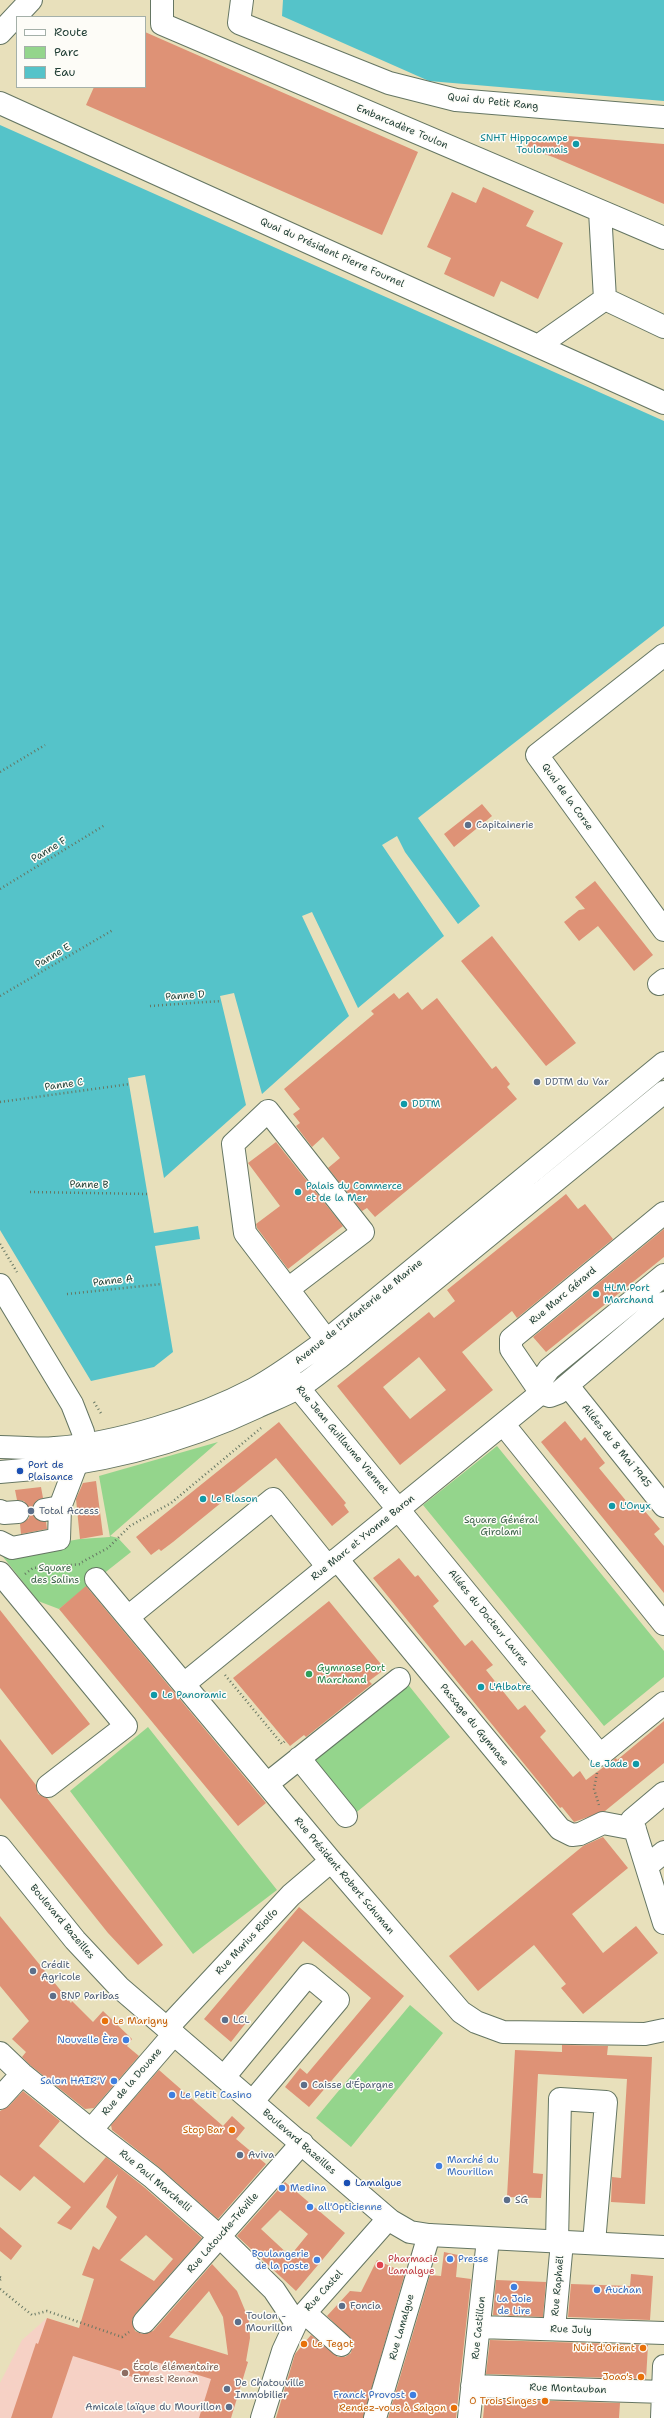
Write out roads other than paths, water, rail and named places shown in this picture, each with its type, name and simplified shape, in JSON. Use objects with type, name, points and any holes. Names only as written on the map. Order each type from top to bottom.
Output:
[{"type":"street","points":[[0,33],[31,0]]},
{"type":"street","name":"Embarcadère Toulon","points":[[162,0],[162,24],[664,238]]},
{"type":"street","name":"Quai du Petit Rang","points":[[242,0],[239,23],[389,83],[456,100],[664,117]]},
{"type":"street","name":"Quai du Président Pierre Fournel","points":[[0,104],[664,403]]},
{"type":"street","points":[[600,211],[605,299]]},
{"type":"street","points":[[538,346],[605,299]]},
{"type":"street","points":[[605,299],[664,327]]},
{"type":"street","name":"Quai de la Corse","points":[[664,655],[537,755],[664,930]]},
{"type":"street","name":"Avenue de l'Infanterie de Marine","points":[[0,1447],[54,1448],[84,1444],[167,1424],[252,1389],[284,1371],[327,1340],[664,1063]]},
{"type":"street","points":[[0,1472],[76,1464],[120,1456],[177,1440],[219,1425],[298,1388],[340,1357],[664,1092]]},
{"type":"street","points":[[288,1290],[363,1232],[268,1111],[233,1144],[245,1233],[288,1290],[340,1357]]},
{"type":"street","name":"Rue Marc Gérard","points":[[541,1393],[511,1349],[511,1339],[664,1213]]},
{"type":"street","points":[[664,1275],[549,1369],[540,1382],[541,1393],[550,1396],[558,1393],[568,1386],[664,1303]]},
{"type":"street","points":[[0,1285],[72,1404],[82,1432],[84,1444],[76,1464],[52,1508],[59,1539],[12,1548],[0,1542]]},
{"type":"street","name":"Rue Jean Guillaume Viennet","points":[[284,1371],[399,1509]]},
{"type":"street","name":"Allées du 8 Mai 1945","points":[[568,1386],[664,1506]]},
{"type":"street","name":"Rue Marc et Yvonne Baron","points":[[184,1684],[504,1425],[541,1393]]},
{"type":"street","points":[[504,1425],[664,1624]]},
{"type":"street","name":"Passage du Gymnase","points":[[128,1617],[273,1499],[333,1563],[560,1829],[572,1835],[580,1834],[603,1823],[615,1827],[635,1829]]},
{"type":"street","name":"Allées du Docteur Laures","points":[[399,1509],[600,1755],[664,1702]]},
{"type":"street","name":"Rue Président Robert Schuman","points":[[96,1579],[438,1988],[461,2012],[476,2022],[503,2032],[645,2034],[664,2030]]},
{"type":"street","points":[[5,1580],[126,1726],[48,1786]]},
{"type":"street","points":[[267,1784],[399,1679]]},
{"type":"street","points":[[299,1758],[346,1816]]},
{"type":"street","points":[[664,1793],[632,1820],[648,1866],[664,1923]]},
{"type":"street","name":"Boulevard Bazeilles","points":[[0,1847],[75,1940],[119,1987],[388,2219],[410,2232],[428,2235],[664,2247]]},
{"type":"street","points":[[648,1866],[664,1852]]},
{"type":"street","name":"Rue Marius Riolfo","points":[[170,2031],[291,1895],[331,1861]]},
{"type":"street","points":[[224,2076],[308,1976],[338,2000],[253,2101]]},
{"type":"street","name":"Rue de la Douane","points":[[91,2130],[170,2031]]},
{"type":"street","name":"Rue Paul Marchelli","points":[[0,2053],[22,2074],[152,2177],[220,2237],[301,2318],[341,2345]]},
{"type":"street","points":[[0,2098],[22,2074]]},
{"type":"street","name":"Rue Raphaël","points":[[554,2329],[560,2242],[560,2099],[606,2102],[594,2243]]},
{"type":"street","name":"Rue Latouche-Tréville","points":[[144,2322],[302,2144]]},
{"type":"street","name":"Rue Castel","points":[[262,2418],[283,2351],[301,2318],[388,2219]]},
{"type":"street","name":"Rue Lamalgue","points":[[375,2418],[428,2235]]},
{"type":"street","name":"Rue Castillon","points":[[469,2418],[488,2239]]},
{"type":"street","name":"Rue July","points":[[479,2327],[664,2333]]},
{"type":"street","points":[[662,2418],[664,2366]]},
{"type":"street","name":"Rue Montauban","points":[[472,2386],[663,2392]]},
{"type":"water","points":[[283,0],[664,0],[664,101],[429,81],[282,16]]},
{"type":"water","points":[[0,125],[664,421],[664,626],[418,818],[480,906],[458,924],[405,852],[397,836],[382,845],[444,936],[358,1008],[312,912],[302,916],[349,1016],[262,1094],[234,993],[220,996],[246,1105],[164,1178],[145,1075],[128,1078],[154,1233],[198,1226],[200,1239],[155,1246],[173,1352],[154,1367],[91,1381],[0,1230]]},
{"type":"place","name":"SNHT Hippocampe Toulonnais","points":[[576,144]]},
{"type":"place","name":"Capitainerie","points":[[468,825]]},
{"type":"place","name":"DDTM du Var","points":[[537,1082]]},
{"type":"place","name":"DDTM","points":[[404,1104]]},
{"type":"place","name":"Palais du Commerce et de la Mer","points":[[298,1192]]},
{"type":"place","name":"HLM Port Marchand","points":[[596,1294]]},
{"type":"place","name":"Port de Plaisance","points":[[20,1471]]},
{"type":"place","name":"Le Blason","points":[[203,1499]]},
{"type":"place","name":"L'Onyx","points":[[612,1506]]},
{"type":"place","name":"Total Access","points":[[31,1511]]},
{"type":"place","name":"Gymnase Port Marchand","points":[[309,1674]]},
{"type":"place","name":"L'Albatre","points":[[481,1687]]},
{"type":"place","name":"Le Panoramic","points":[[154,1695]]},
{"type":"place","name":"Le Jade","points":[[636,1764]]},
{"type":"place","name":"Crédit Agricole","points":[[33,1971]]},
{"type":"place","name":"BNP Paribas","points":[[53,1996]]},
{"type":"place","name":"LCL","points":[[225,2020]]},
{"type":"place","name":"Le Marigny","points":[[105,2021]]},
{"type":"place","name":"Nouvelle Ère","points":[[126,2040]]},
{"type":"place","name":"Salon HAIR'V","points":[[114,2081]]},
{"type":"place","name":"Caisse d'Épargne","points":[[304,2085]]},
{"type":"place","name":"Le Petit Casino","points":[[172,2095]]},
{"type":"place","name":"Stop Bar","points":[[232,2130]]},
{"type":"place","name":"Aviva","points":[[240,2155]]},
{"type":"place","name":"Marché du Mourillon","points":[[439,2166]]},
{"type":"place","name":"Lamalgue","points":[[347,2183]]},
{"type":"place","name":"Medina","points":[[282,2188]]},
{"type":"place","name":"SG","points":[[507,2200]]},
{"type":"place","name":"all'Opticienne","points":[[310,2207]]},
{"type":"place","name":"Presse","points":[[450,2259]]},
{"type":"place","name":"Boulangerie de la poste","points":[[317,2260]]},
{"type":"place","name":"Pharmacie Lamalgue","points":[[380,2265]]},
{"type":"place","name":"La Joie de Lire","points":[[514,2287]]},
{"type":"place","name":"Auchan","points":[[597,2290]]},
{"type":"place","name":"Foncia","points":[[342,2306]]},
{"type":"place","name":"Toulon - Mourillon","points":[[238,2322]]},
{"type":"place","name":"Le Tegot","points":[[304,2344]]},
{"type":"place","name":"Nuit d'Orient","points":[[643,2348]]},
{"type":"place","name":"École élémentaire Ernest Renan","points":[[125,2373]]},
{"type":"place","name":"Joao's","points":[[641,2377]]},
{"type":"place","name":"De Chatouville Immobilier","points":[[227,2389]]},
{"type":"place","name":"Franck Provost","points":[[413,2395]]},
{"type":"place","name":"O Trois Singes","points":[[545,2401]]},
{"type":"place","name":"Amicale laïque du Mourillon","points":[[229,2407]]},
{"type":"place","name":"Rendez-vous à Saigon","points":[[454,2408]]},
{"type":"park label","name":"Square Général Girolami","points":[[501,1526]]},
{"type":"park label","name":"Square des Salins","points":[[55,1574]]}]
